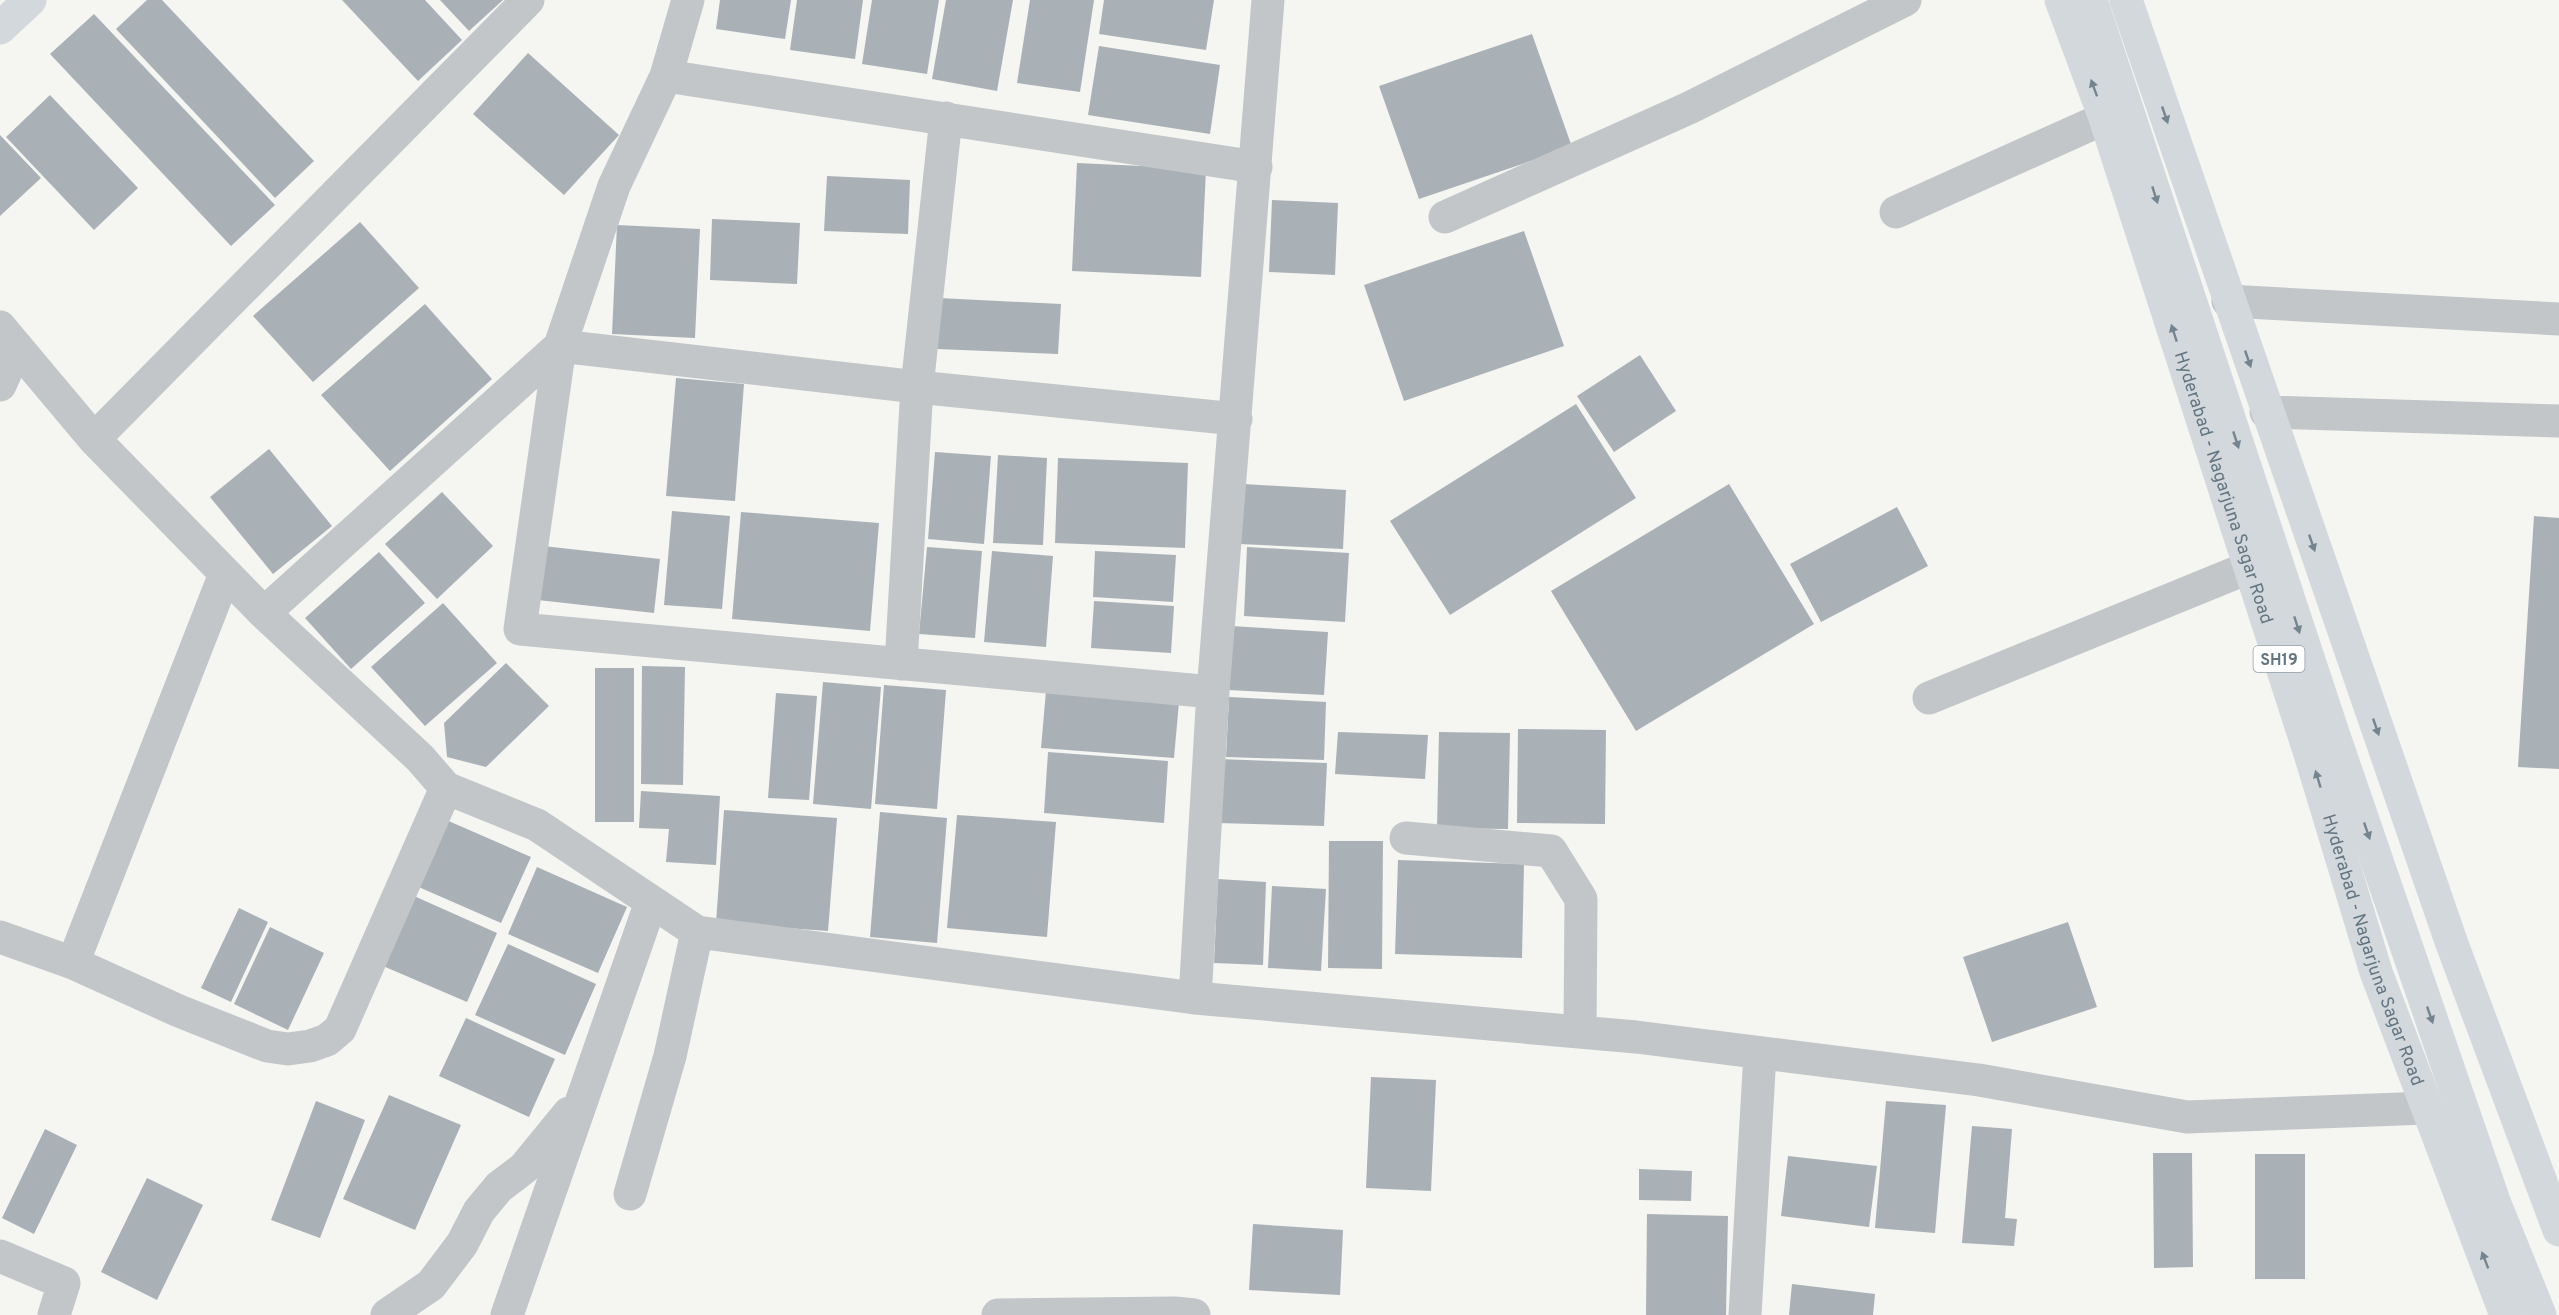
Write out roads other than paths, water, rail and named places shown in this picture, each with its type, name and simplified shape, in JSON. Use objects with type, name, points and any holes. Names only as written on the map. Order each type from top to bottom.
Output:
[{"type":"main road","points":[[0,28],[30,0]]},
{"type":"main road","name":"Hyderabad - Nagarjuna Sagar Road","points":[[2061,0],[2104,118],[2250,567],[2376,972],[2505,1315]]},
{"type":"main road","points":[[2091,0],[2334,736],[2495,1204],[2540,1315]]},
{"type":"main road","points":[[2126,0],[2266,412],[2452,944],[2559,1230]]},
{"type":"street","points":[[94,439],[528,0]]},
{"type":"street","points":[[688,0],[666,75],[614,186],[560,346],[520,629],[1213,692]]},
{"type":"street","points":[[1195,999],[1213,692],[1268,0]]},
{"type":"street","points":[[1445,217],[1689,108],[1905,0]]},
{"type":"street","points":[[666,75],[1256,167]]},
{"type":"street","points":[[901,664],[917,387],[946,118]]},
{"type":"street","points":[[1896,212],[2104,118]]},
{"type":"street","points":[[2228,301],[2559,319]]},
{"type":"street","points":[[8,337],[94,439],[225,574],[420,758],[446,788],[537,825],[697,932],[1195,999],[1580,1032],[1978,1080],[2187,1117],[2427,1108]]},
{"type":"street","points":[[0,385],[8,337]]},
{"type":"street","points":[[264,612],[560,346],[917,387],[1236,419]]},
{"type":"street","points":[[2266,412],[2559,421]]},
{"type":"street","points":[[1929,698],[2250,567]]},
{"type":"street","points":[[73,963],[225,574]]},
{"type":"street","points":[[0,937],[73,963],[179,1011],[267,1046],[288,1049],[327,1040],[340,1029],[446,788]]},
{"type":"street","points":[[1406,838],[1551,851],[1581,899],[1580,1032]]},
{"type":"street","points":[[507,1315],[651,902]]},
{"type":"street","points":[[630,1194],[670,1056],[697,932]]},
{"type":"street","points":[[1745,1315],[1760,1053]]},
{"type":"street","points":[[387,1315],[431,1285],[462,1244],[479,1211],[499,1187],[524,1168],[581,1101]]},
{"type":"street","points":[[0,1256],[64,1283],[54,1315]]},
{"type":"street","points":[[999,1315],[1175,1313],[1194,1315]]}]
